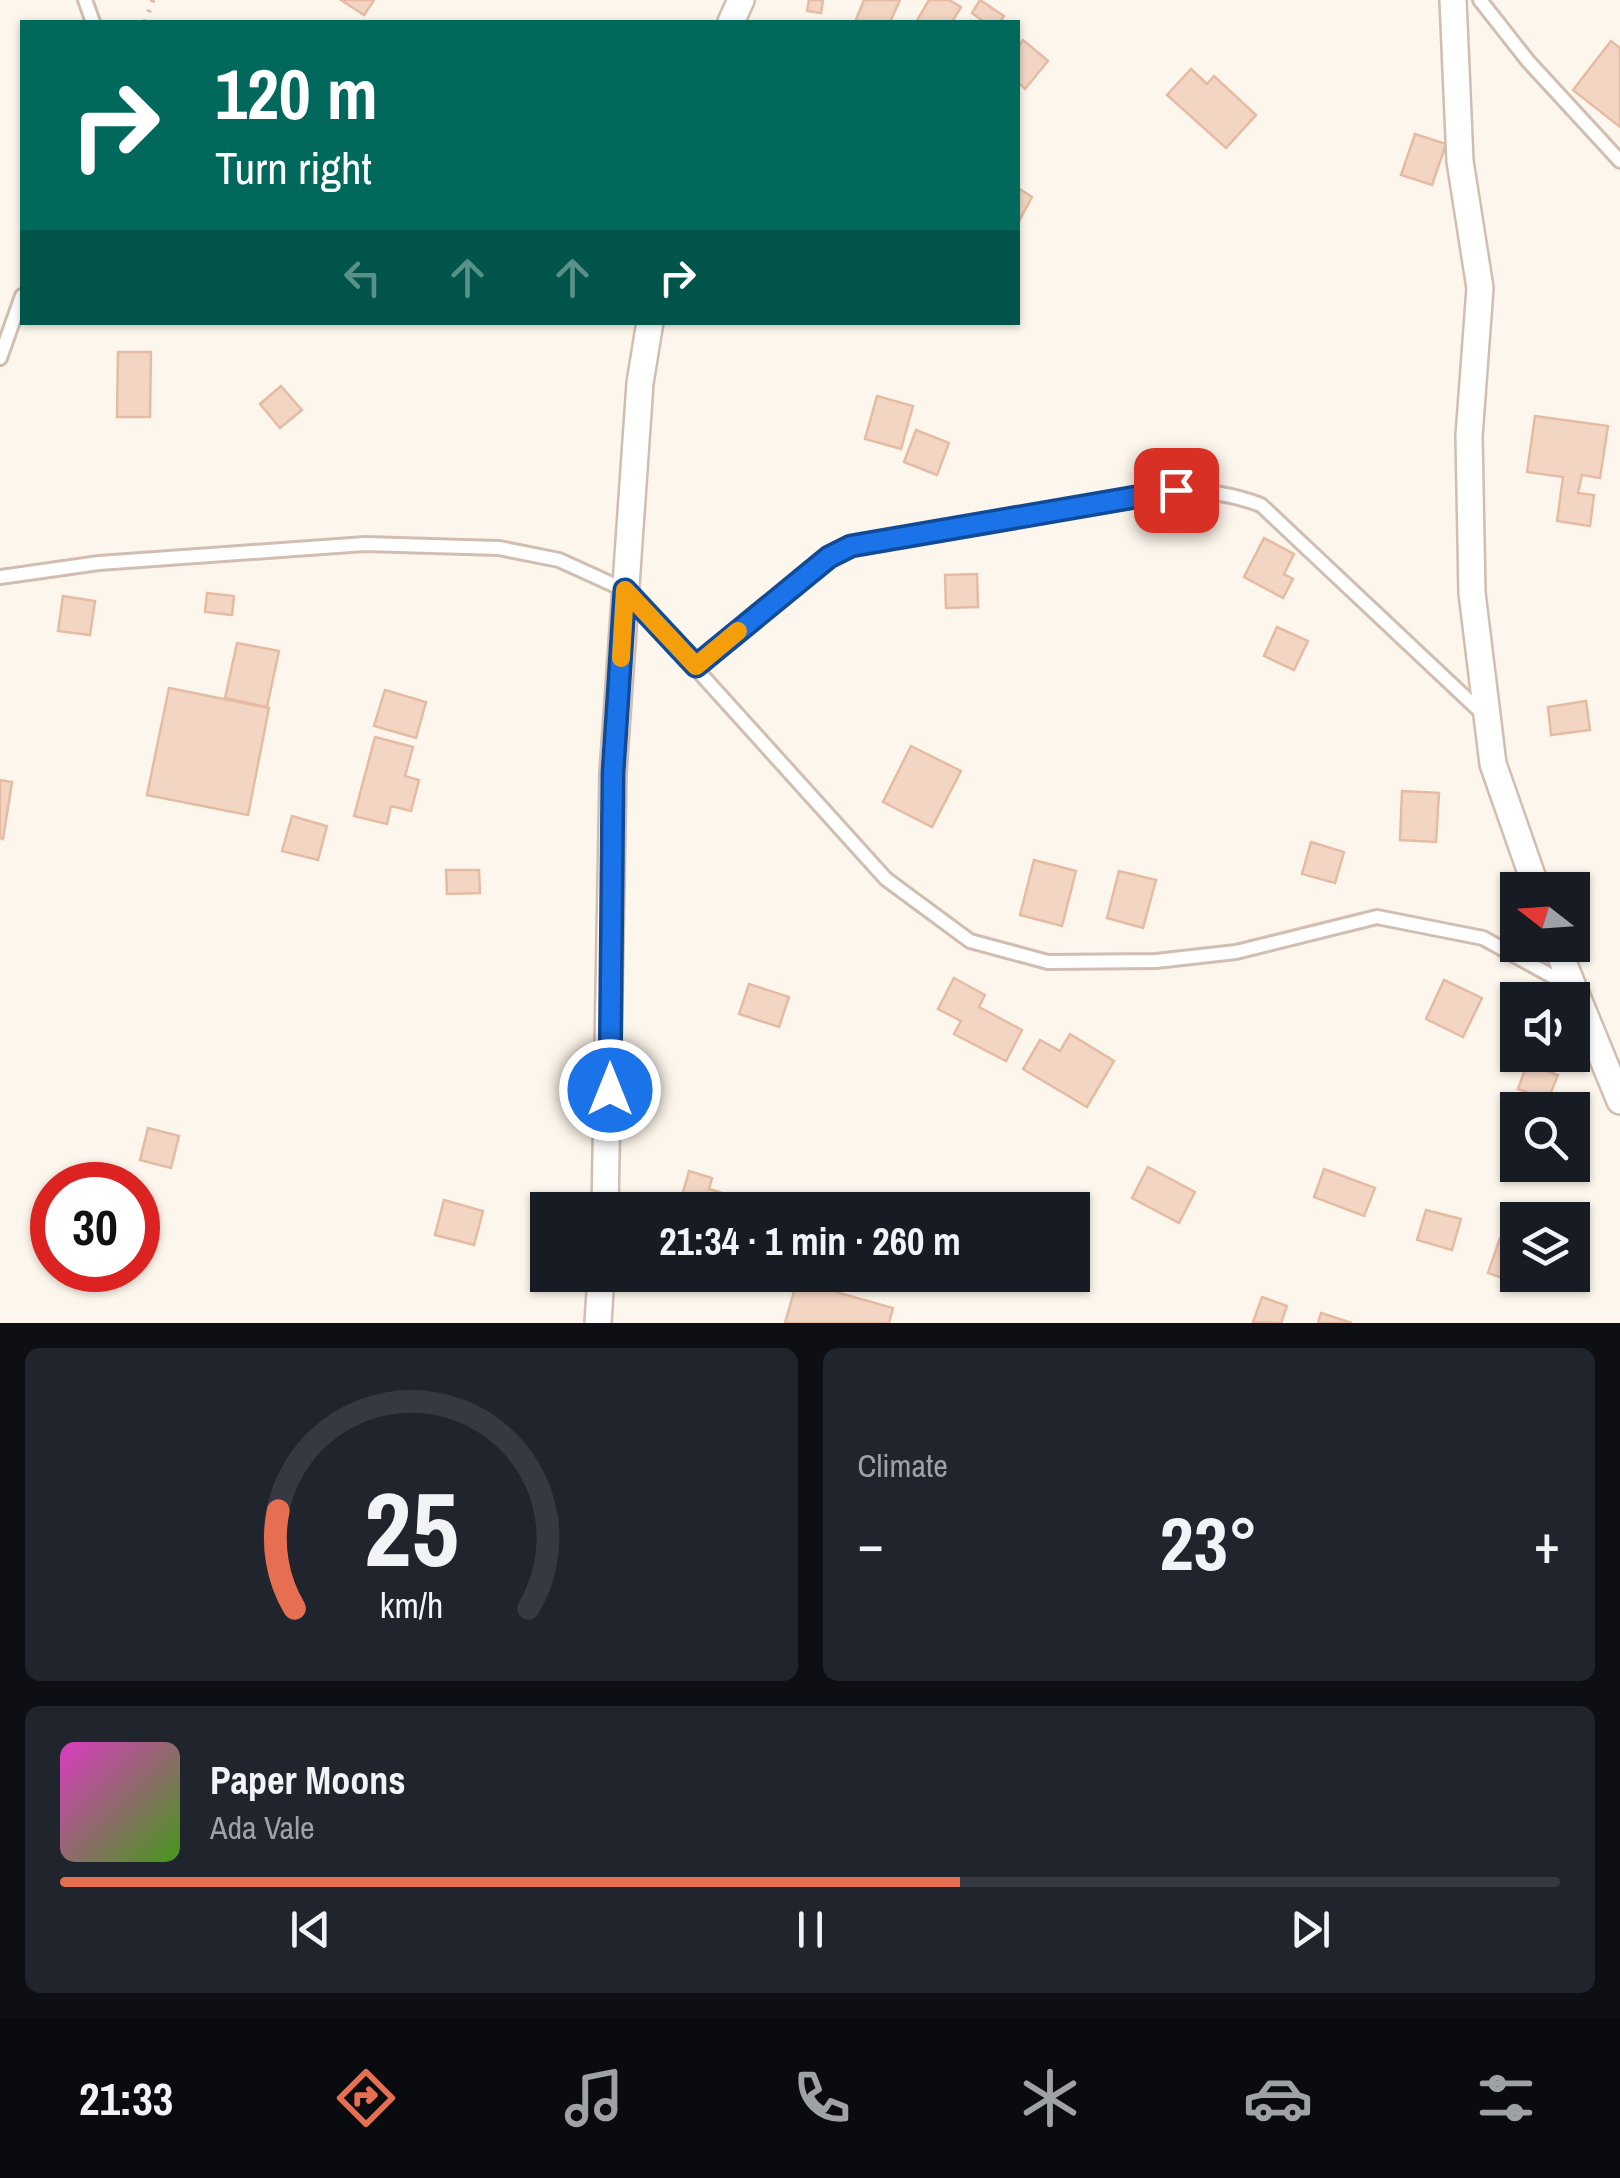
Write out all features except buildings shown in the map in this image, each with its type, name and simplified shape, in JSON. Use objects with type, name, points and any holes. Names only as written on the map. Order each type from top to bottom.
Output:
[{"type":"street","points":[[1453,0],[1460,162],[1480,288],[1469,436],[1472,592],[1483,713],[1492,764],[1530,872]]},
{"type":"street","points":[[606,1192],[613,773],[640,383],[650,325]]},
{"type":"street","points":[[1590,1032],[1620,1101]]},
{"type":"street","points":[[598,1323],[600,1292]]},
{"type":"lane","points":[[1480,0],[1540,74],[1620,161]]},
{"type":"lane","points":[[0,358],[20,302]]},
{"type":"lane","points":[[696,666],[829,557],[851,546],[1176,490],[1203,490],[1261,505],[1483,713]]},
{"type":"lane","points":[[0,578],[99,562],[366,544],[499,548],[559,560],[625,590],[886,879],[970,942],[1048,962],[1156,962],[1236,952],[1377,917],[1483,938],[1563,982]]},
{"type":"slow traffic","points":[[621,658],[625,590],[696,666],[738,631]]},
{"type":"route","points":[[610,1090],[613,773],[625,590],[696,666],[829,557],[851,546],[1176,490]]}]
